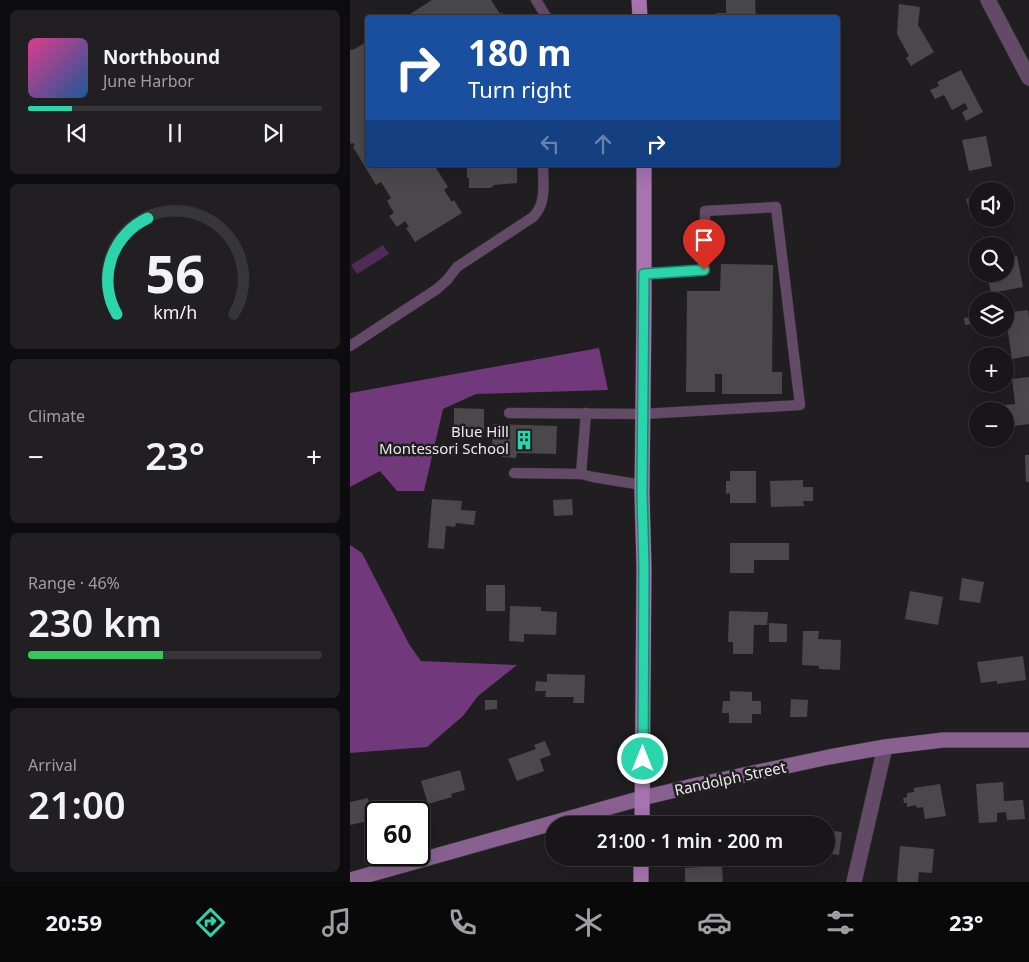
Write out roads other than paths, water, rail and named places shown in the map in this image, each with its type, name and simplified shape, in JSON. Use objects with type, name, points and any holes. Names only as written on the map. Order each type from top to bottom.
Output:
[{"type":"main road","points":[[639,0],[640,15]]},
{"type":"main road","points":[[642,816],[644,167]]},
{"type":"main road","name":"Randolph Street","points":[[350,880],[642,798],[707,782],[885,747],[943,740],[1029,740]]},
{"type":"main road","points":[[641,882],[642,866]]},
{"type":"street","points":[[988,0],[1029,78]]},
{"type":"street","points":[[854,882],[885,747]]},
{"type":"lane","points":[[536,0],[545,15]]},
{"type":"lane","points":[[350,346],[437,289],[457,267],[533,218],[542,204],[543,167]]},
{"type":"lane","points":[[509,412],[643,414],[800,405],[776,207],[705,211],[704,270],[644,274]]},
{"type":"lane","points":[[581,474],[586,413]]},
{"type":"lane","points":[[514,473],[581,474],[642,485]]},
{"type":"place","name":"Blue Hill Montessori School","points":[[524,440]]}]
